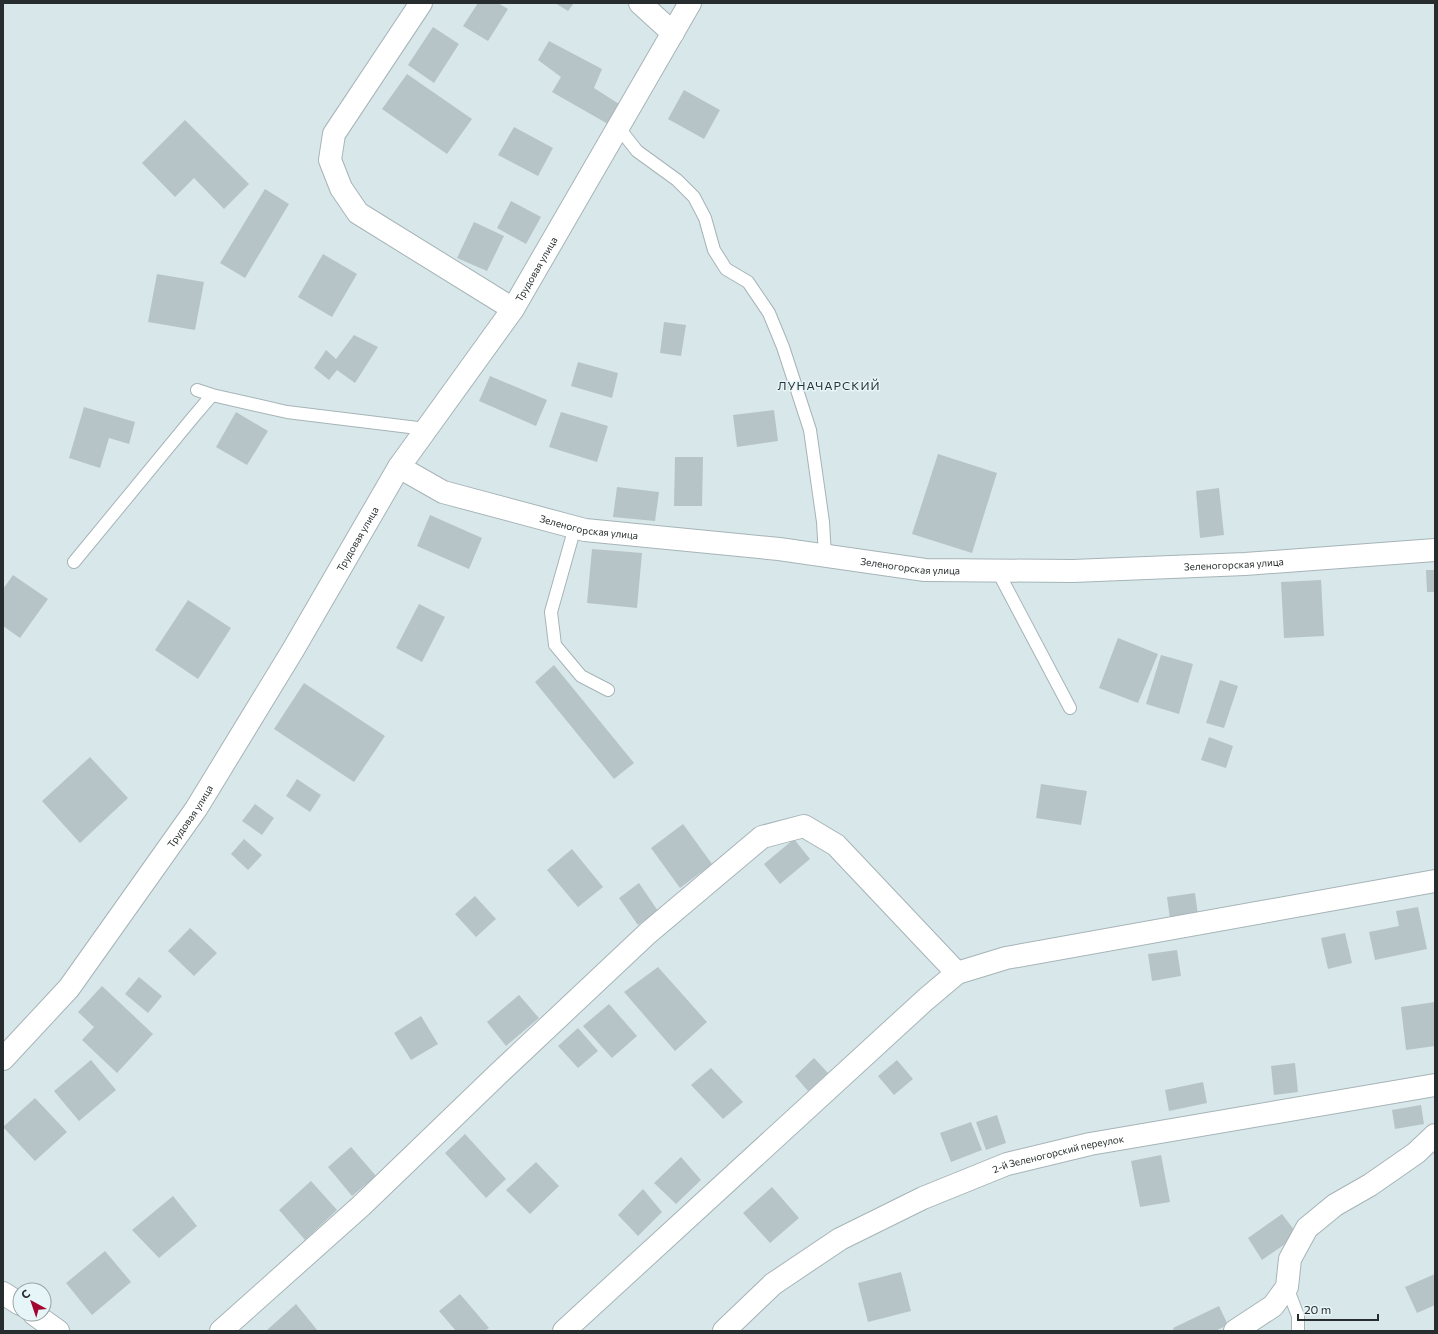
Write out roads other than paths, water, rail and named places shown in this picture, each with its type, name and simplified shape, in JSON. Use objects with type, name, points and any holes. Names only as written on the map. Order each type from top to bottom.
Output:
[{"type":"street","points":[[421,3],[334,134],[330,160],[341,188],[358,213],[513,309]]},
{"type":"street","points":[[640,3],[673,33]]},
{"type":"street","name":"Трудовая улица","points":[[3,1059],[69,988],[196,809],[293,650],[399,467],[513,309],[690,3]]},
{"type":"street","name":"Зеленогорская улица","points":[[399,467],[443,492],[585,530],[779,549],[925,570],[1073,571],[1245,564],[1435,550]]},
{"type":"street","points":[[221,1331],[361,1206],[648,933],[762,836],[804,826],[836,845],[957,973]]},
{"type":"street","points":[[564,1331],[925,1000],[957,973],[1006,958],[1435,881]]},
{"type":"street","name":"2-й Зеленогорский переулок","points":[[724,1331],[773,1284],[840,1240],[923,1198],[1007,1164],[1090,1144],[1435,1085]]},
{"type":"street","points":[[1235,1331],[1273,1306],[1287,1287],[1290,1259],[1308,1228],[1334,1205],[1370,1185],[1416,1153],[1435,1135]]},
{"type":"street","points":[[3,1292],[12,1298]]},
{"type":"street","points":[[45,1322],[58,1331]]},
{"type":"lane","points":[[619,128],[637,151],[677,180],[694,198],[705,218],[714,250],[726,269],[748,282],[770,313],[783,347],[810,430],[823,522],[825,556]]},
{"type":"lane","points":[[197,390],[212,395],[288,412],[426,429]]},
{"type":"lane","points":[[74,562],[212,395]]},
{"type":"lane","points":[[575,527],[551,612],[555,645],[581,676],[608,690]]},
{"type":"lane","points":[[997,570],[1070,708]]},
{"type":"lane","points":[[1287,1287],[1298,1316],[1298,1331]]},
{"type":"district","name":"ЛУНАЧАРСКИЙ","points":[[829,385]]}]
